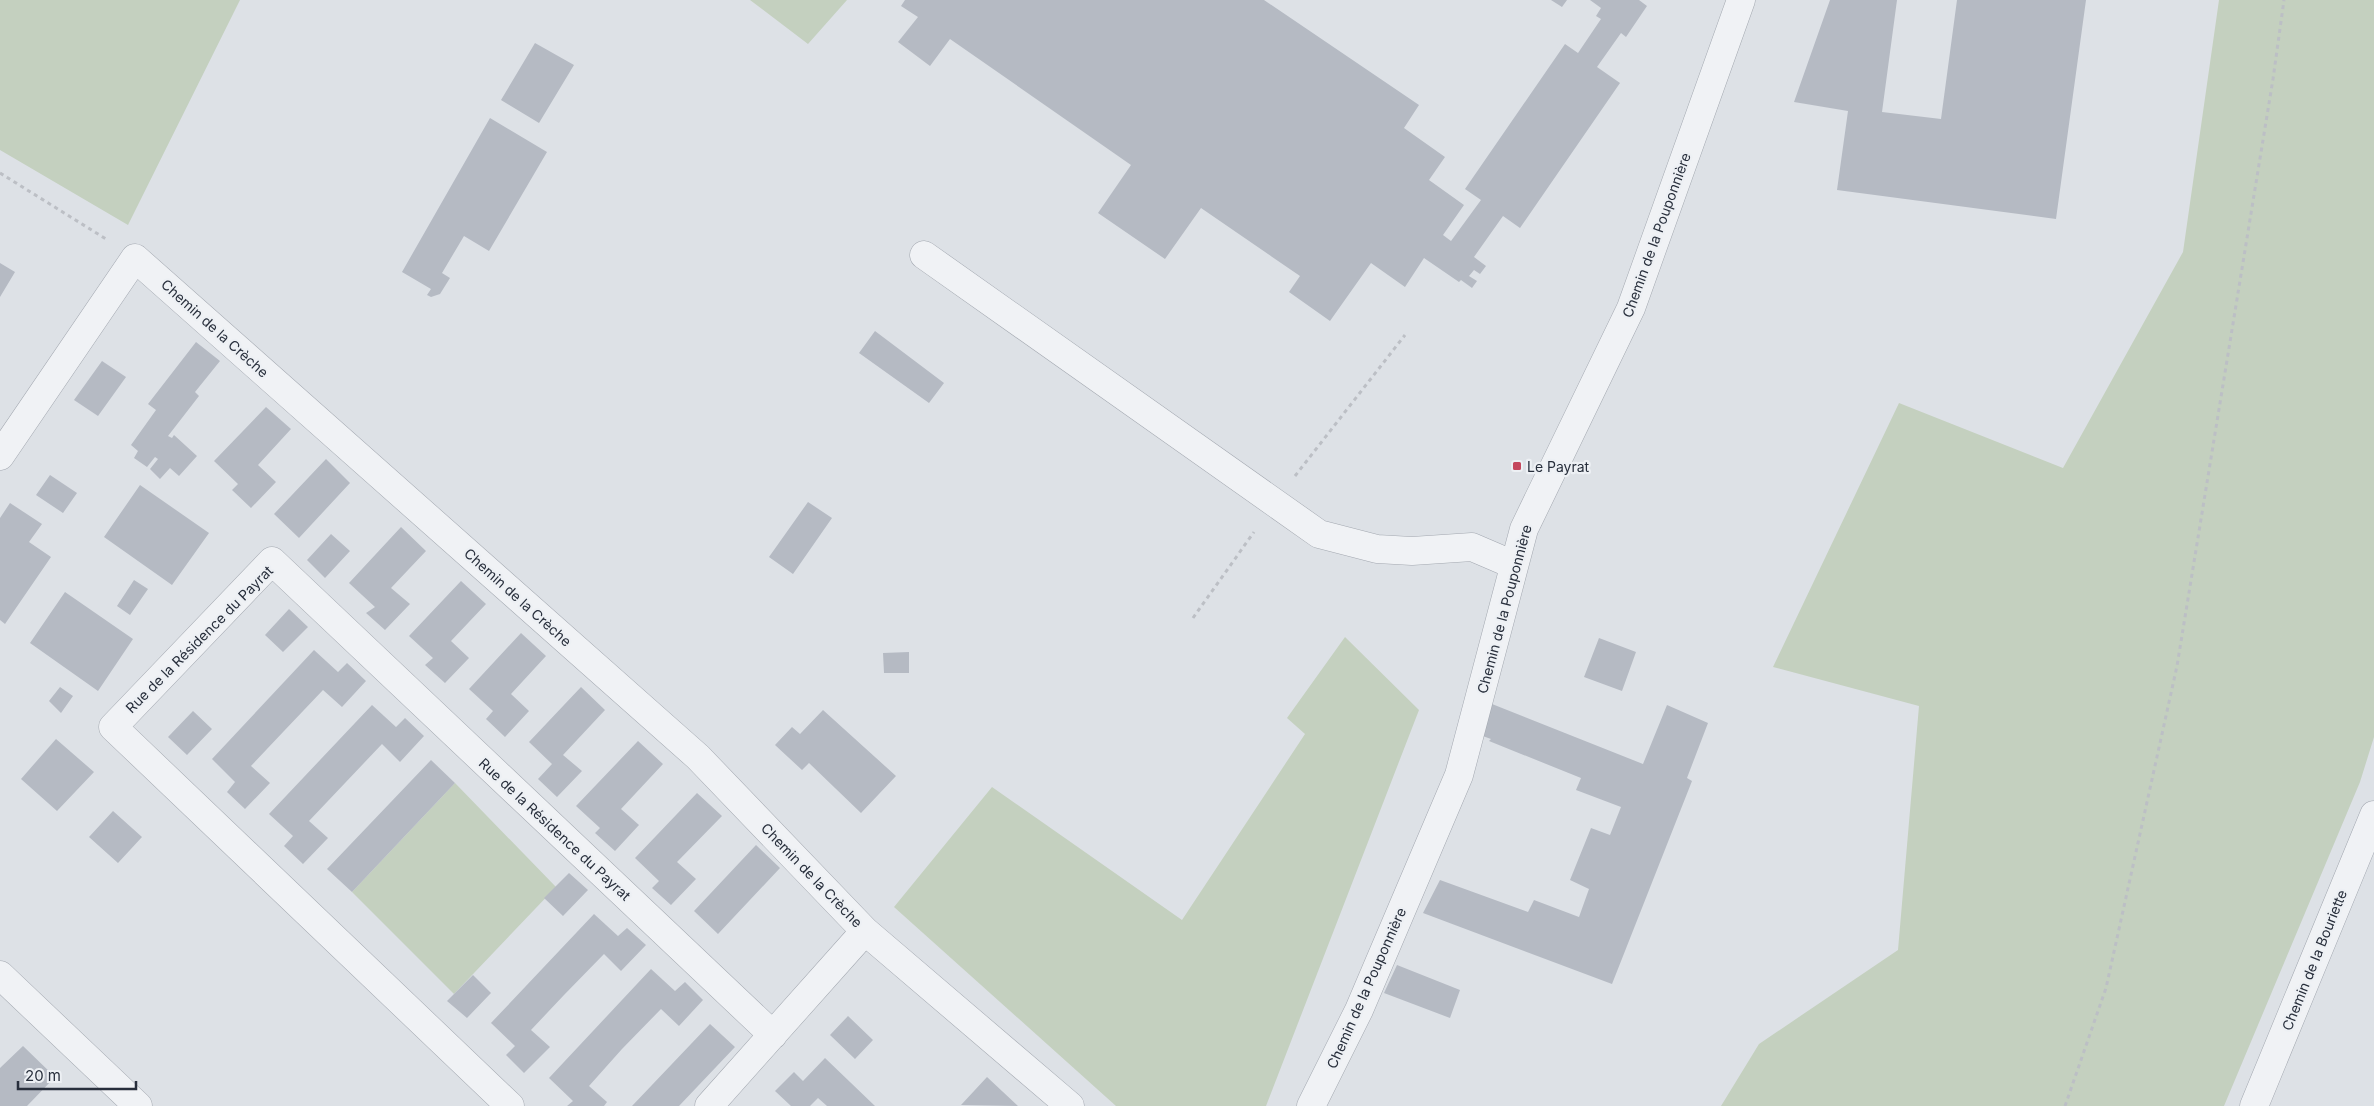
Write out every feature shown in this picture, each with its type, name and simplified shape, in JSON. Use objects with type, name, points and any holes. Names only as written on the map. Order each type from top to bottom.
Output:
[{"type":"street","name":"Chemin de la Pouponnière","points":[[1312,1106],[1359,1010],[1459,775],[1524,529],[1631,308],[1741,0]]},
{"type":"street","points":[[924,255],[1320,534],[1376,549],[1412,550],[1472,547],[1514,565]]},
{"type":"street","points":[[0,456],[135,258]]},
{"type":"street","name":"Chemin de la Crèche","points":[[135,258],[698,757],[865,931],[1070,1106]]},
{"type":"street","name":"Rue de la Résidence du Payrat","points":[[510,1106],[113,726],[272,561],[773,1035]]},
{"type":"street","name":"Chemin de la Bouriette","points":[[2254,1106],[2374,815]]},
{"type":"street","points":[[709,1106],[865,931]]},
{"type":"street","points":[[0,975],[138,1106]]},
{"type":"path","points":[[2065,1106],[2106,988],[2177,666],[2273,79],[2284,0]]},
{"type":"path","points":[[0,173],[135,258]]},
{"type":"green space","points":[[0,0],[240,0],[128,225],[0,150]]},
{"type":"green space","points":[[750,0],[847,0],[808,44]]},
{"type":"green space","points":[[2219,0],[2374,0],[2374,737],[2360,782],[2224,1106],[1721,1106],[1759,1044],[1898,950],[1919,706],[1773,667],[1899,403],[2063,468],[2183,252]]},
{"type":"green space","points":[[1345,637],[1419,710],[1266,1106],[1116,1106],[894,907],[992,787],[1182,920],[1305,734],[1287,718]]},
{"type":"green space","points":[[455,783],[556,887],[454,994],[352,892]]},
{"type":"building","points":[[905,0],[1264,0],[1419,105],[1404,128],[1445,157],[1429,180],[1464,205],[1443,235],[1451,241],[1481,200],[1465,189],[1565,44],[1578,53],[1601,19],[1596,16],[1601,8],[1590,0],[1639,0],[1647,6],[1626,37],[1621,33],[1597,67],[1620,83],[1520,228],[1503,216],[1474,257],[1486,266],[1480,274],[1474,270],[1469,276],[1477,281],[1472,288],[1461,280],[1459,282],[1424,258],[1405,287],[1371,263],[1330,321],[1289,292],[1300,276],[1201,208],[1165,259],[1098,213],[1131,165],[950,39],[930,66],[898,42],[918,17],[901,6]]},
{"type":"building","points":[[1551,0],[1567,0],[1562,7]]},
{"type":"building","points":[[1830,0],[1897,0],[1882,112],[1941,119],[1957,0],[2086,0],[2056,219],[1837,190],[1848,111],[1794,102]]},
{"type":"building","points":[[535,43],[574,65],[539,123],[501,100]]},
{"type":"building","points":[[490,118],[547,152],[489,251],[464,236],[442,273],[450,278],[440,294],[431,297],[427,295],[431,289],[402,272]]},
{"type":"building","points":[[0,263],[15,272],[0,297]]},
{"type":"building","points":[[875,331],[944,383],[929,403],[859,353]]},
{"type":"building","points":[[196,342],[220,361],[195,392],[199,396],[168,436],[172,438],[174,435],[197,456],[179,476],[170,468],[160,479],[150,469],[158,459],[155,457],[147,467],[134,458],[138,451],[131,445],[156,410],[148,404]]},
{"type":"building","points":[[102,361],[126,377],[98,416],[74,400]]},
{"type":"building","points":[[266,407],[291,429],[258,465],[276,482],[251,508],[232,490],[238,484],[214,461]]},
{"type":"building","points":[[326,459],[350,483],[299,538],[274,514]]},
{"type":"building","points":[[50,475],[77,493],[63,513],[36,495]]},
{"type":"building","points":[[140,485],[209,533],[172,585],[104,537]]},
{"type":"building","points":[[808,502],[832,518],[793,574],[769,557]]},
{"type":"building","points":[[10,503],[42,524],[29,542],[51,557],[5,624],[0,620],[0,518]]},
{"type":"building","points":[[401,527],[426,551],[391,588],[410,604],[385,630],[366,613],[375,607],[349,583]]},
{"type":"building","points":[[331,534],[350,551],[325,578],[307,560]]},
{"type":"building","points":[[134,580],[148,589],[130,615],[117,606]]},
{"type":"building","points":[[461,581],[486,604],[451,641],[469,658],[445,683],[425,665],[433,658],[409,636]]},
{"type":"building","points":[[65,592],[133,639],[98,691],[30,643]]},
{"type":"building","points":[[289,609],[308,627],[283,652],[265,635]]},
{"type":"building","points":[[521,633],[546,656],[511,694],[529,711],[505,737],[486,719],[493,711],[469,689]]},
{"type":"building","points":[[1599,638],[1636,652],[1622,691],[1584,677]]},
{"type":"building","points":[[314,650],[338,672],[347,663],[366,681],[342,707],[323,690],[284,731],[251,766],[270,783],[245,809],[227,792],[235,782],[212,759]]},
{"type":"building","points":[[909,652],[909,673],[884,673],[883,653]]},
{"type":"building","points":[[60,687],[73,696],[61,713],[49,701]]},
{"type":"building","points":[[581,687],[605,710],[563,755],[582,771],[557,797],[538,779],[552,764],[529,742]]},
{"type":"building","points":[[1492,704],[1643,764],[1667,705],[1708,723],[1687,778],[1692,781],[1612,984],[1423,913],[1440,880],[1528,912],[1534,900],[1579,917],[1589,889],[1570,880],[1591,828],[1610,835],[1621,807],[1576,790],[1581,778],[1489,741],[1491,739],[1480,735]]},
{"type":"building","points":[[372,705],[396,727],[405,718],[424,736],[400,762],[382,744],[309,821],[328,838],[303,864],[284,846],[293,836],[269,814]]},
{"type":"building","points":[[823,710],[896,776],[861,813],[809,763],[802,770],[775,745],[792,727],[800,734]]},
{"type":"building","points":[[193,711],[212,729],[187,755],[168,737]]},
{"type":"building","points":[[56,739],[94,772],[57,811],[21,779]]},
{"type":"building","points":[[638,741],[663,764],[621,809],[639,825],[615,851],[595,833],[600,828],[576,806]]},
{"type":"building","points":[[431,760],[455,783],[352,892],[327,869]]},
{"type":"building","points":[[697,793],[722,816],[677,862],[696,879],[671,905],[652,888],[659,881],[635,858]]},
{"type":"building","points":[[113,811],[142,837],[118,863],[89,837]]},
{"type":"building","points":[[756,845],[780,868],[718,934],[694,911]]},
{"type":"building","points":[[569,873],[588,890],[563,916],[544,898]]},
{"type":"building","points":[[594,914],[618,936],[627,928],[646,945],[621,971],[604,954],[564,995],[531,1030],[550,1047],[524,1073],[506,1055],[515,1046],[491,1023]]},
{"type":"building","points":[[1397,965],[1460,990],[1450,1018],[1384,993]]},
{"type":"building","points":[[651,969],[675,991],[685,982],[703,1000],[679,1026],[661,1009],[622,1049],[589,1086],[607,1102],[604,1106],[567,1106],[573,1101],[549,1078]]},
{"type":"building","points":[[473,975],[491,993],[467,1018],[447,1001]]},
{"type":"building","points":[[848,1016],[873,1040],[855,1059],[830,1035]]},
{"type":"building","points":[[710,1024],[735,1047],[679,1106],[632,1106]]},
{"type":"building","points":[[23,1046],[55,1077],[27,1106],[0,1106],[0,1068]]},
{"type":"building","points":[[825,1058],[875,1106],[827,1106],[818,1098],[810,1106],[791,1106],[775,1091],[794,1072],[803,1081]]},
{"type":"building","points":[[987,1077],[1018,1106],[961,1105]]},
{"type":"place","name":"Le Payrat","points":[[1517,466]]}]
